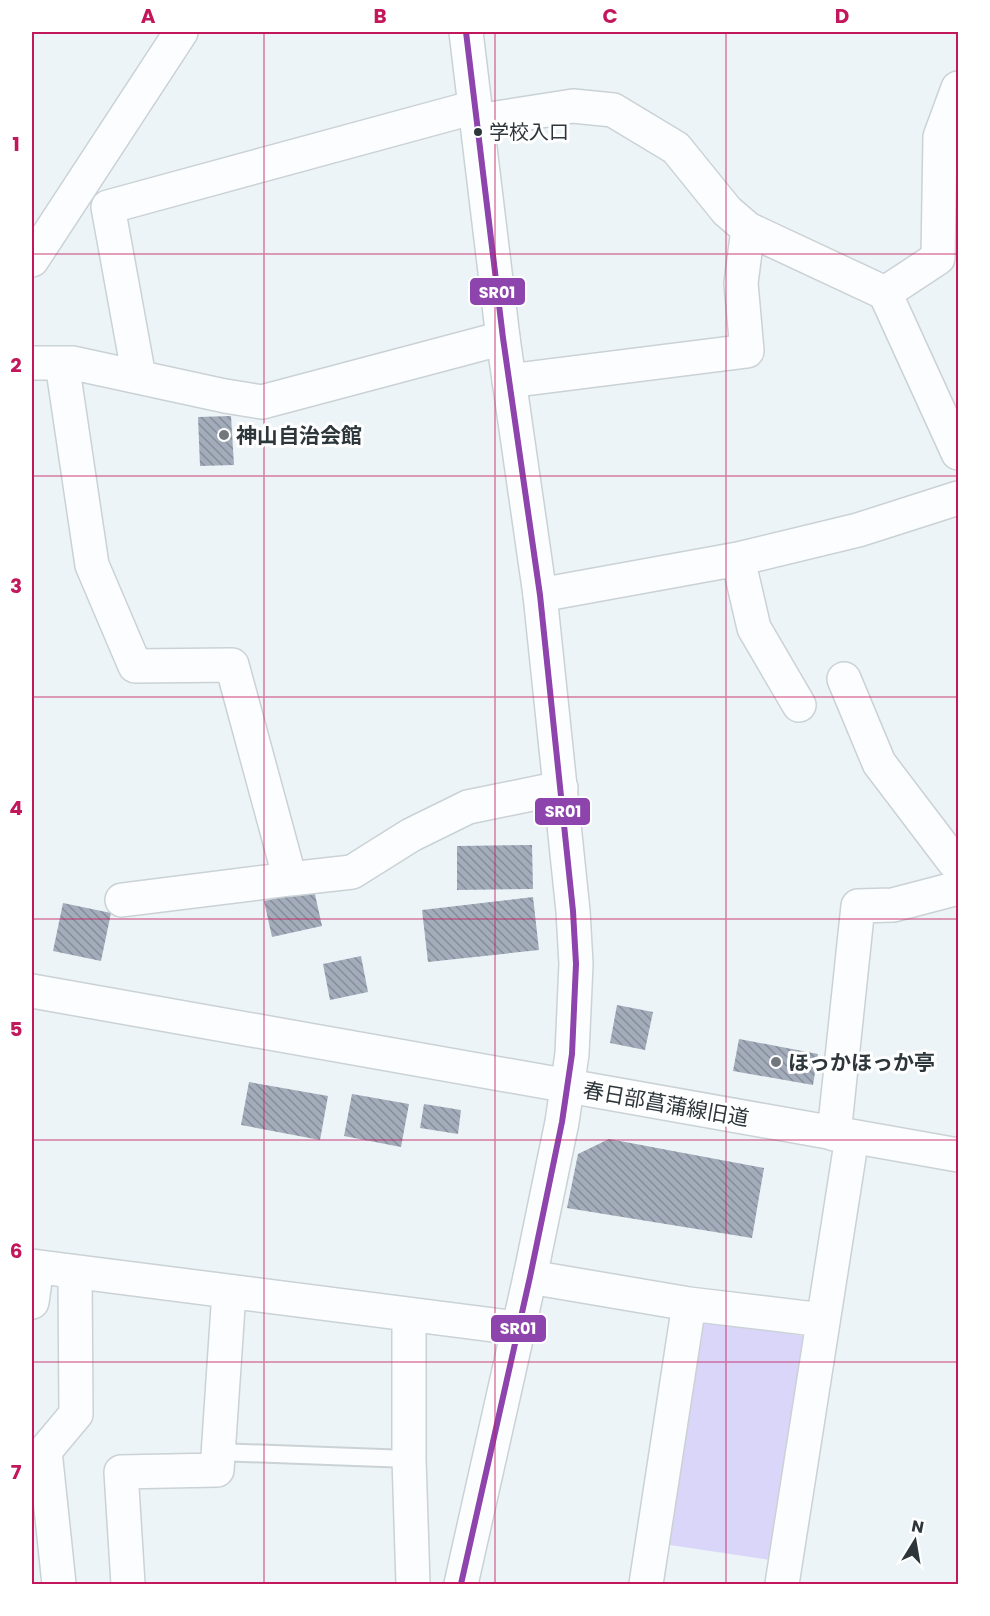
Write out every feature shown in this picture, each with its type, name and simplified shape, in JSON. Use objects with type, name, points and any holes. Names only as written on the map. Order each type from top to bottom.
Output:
[{"type":"street","points":[[32,260],[181,32]]},
{"type":"street","name":"春日部菖蒲線旧道","points":[[466,32],[503,338],[540,595],[573,911],[576,964],[572,1054],[568,1086],[958,1155]]},
{"type":"street","points":[[885,293],[938,258],[940,137],[958,88]]},
{"type":"street","points":[[139,377],[108,207],[476,114],[573,106],[612,110],[676,148],[728,211],[748,230],[885,293],[958,453]]},
{"type":"street","points":[[509,381],[747,351],[741,283],[748,230]]},
{"type":"street","points":[[290,879],[232,665],[135,666],[92,565],[47,363],[73,363],[262,402],[503,338]]},
{"type":"street","points":[[540,595],[738,559],[858,530],[958,498]]},
{"type":"street","points":[[738,559],[754,628],[799,705]]},
{"type":"street","points":[[844,679],[879,763],[958,867]]},
{"type":"street","points":[[122,900],[352,872],[411,835],[468,807],[561,788]]},
{"type":"street","points":[[782,1584],[823,1320],[843,1135],[858,906],[893,905],[958,888]]},
{"type":"street","points":[[32,991],[568,1086],[530,1277],[461,1584]]},
{"type":"street","points":[[32,1302],[34,1266],[517,1328]]},
{"type":"street","points":[[59,1584],[45,1451],[76,1414],[75,1272]]},
{"type":"street","points":[[530,1277],[689,1304],[823,1320]]},
{"type":"street","points":[[128,1584],[121,1472],[217,1470],[229,1292]]},
{"type":"street","points":[[645,1584],[689,1304]]},
{"type":"street","points":[[409,1315],[409,1459],[413,1584]]},
{"type":"lane","points":[[218,1452],[409,1459]]},
{"type":"shaded area","points":[[695,1320],[811,1337],[778,1561],[663,1544]]},
{"type":"building","points":[[231,416],[234,465],[200,466],[198,417]]},
{"type":"building","points":[[532,845],[533,889],[457,890],[457,846]]},
{"type":"building","points":[[314,890],[322,926],[272,937],[264,901]]},
{"type":"building","points":[[533,897],[539,950],[428,962],[422,910]]},
{"type":"building","points":[[63,903],[111,913],[101,961],[53,951]]},
{"type":"building","points":[[361,956],[368,992],[330,1000],[323,964]]},
{"type":"building","points":[[617,1005],[653,1012],[645,1050],[610,1043]]},
{"type":"building","name":"ほっかほっか亭","points":[[739,1039],[818,1054],[813,1085],[733,1071]]},
{"type":"building","points":[[249,1082],[328,1096],[320,1140],[241,1125]]},
{"type":"building","points":[[352,1094],[409,1104],[401,1147],[344,1136]]},
{"type":"building","points":[[424,1104],[461,1110],[458,1134],[420,1128]]},
{"type":"building","points":[[609,1139],[764,1168],[752,1238],[567,1208],[578,1154]]},
{"type":"transit line","name":"SR01","points":[[461,1584],[530,1277],[562,1122],[572,1054],[576,964],[573,911],[540,595],[503,338],[466,32]]},
{"type":"place","name":"学校入口","points":[[478,132]]},
{"type":"place","name":"神山自治会館","points":[[224,435]]},
{"type":"place","name":"ほっかほっか亭","points":[[776,1062]]}]
